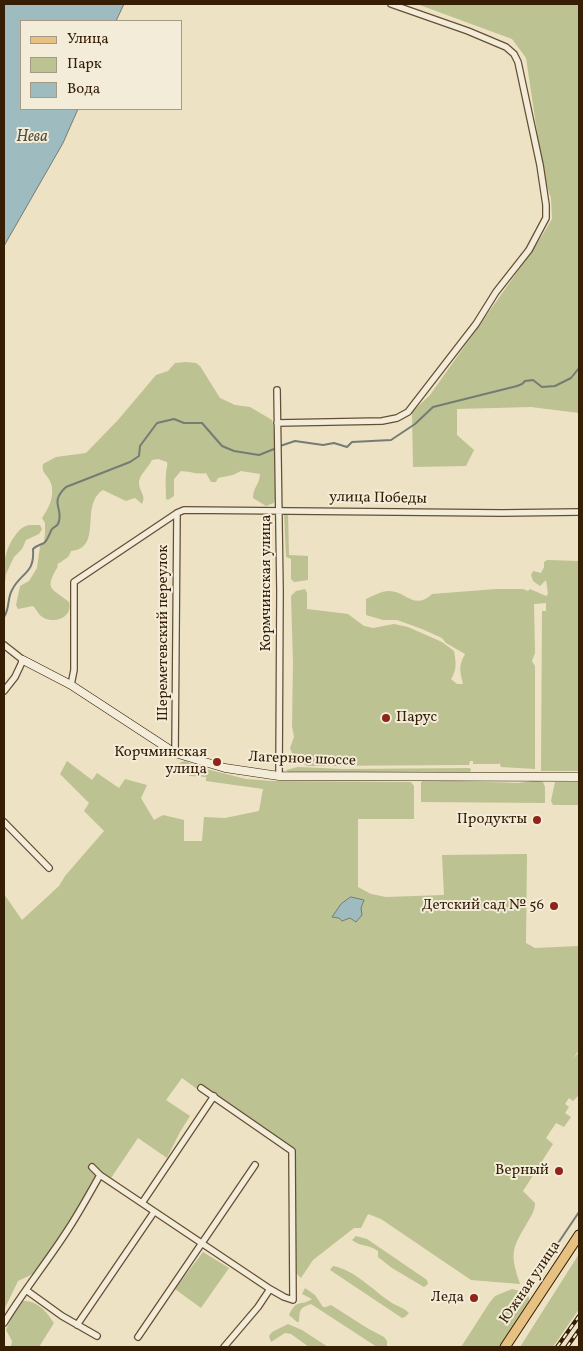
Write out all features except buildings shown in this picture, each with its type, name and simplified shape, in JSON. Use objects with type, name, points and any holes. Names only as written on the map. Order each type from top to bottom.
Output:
[{"type":"main road","name":"Южная улица","points":[[505,1347],[579,1235]]},
{"type":"street","points":[[277,423],[382,421],[397,418],[408,412],[476,324],[496,292],[529,250],[546,218],[540,165],[518,62],[514,54],[506,47],[468,31],[391,4]]},
{"type":"street","name":"Кормчинская улица","points":[[277,390],[279,776]]},
{"type":"street","name":"улица Победы","points":[[177,513],[184,510],[579,512]]},
{"type":"street","points":[[70,685],[74,670],[74,582],[177,513]]},
{"type":"street","name":"Шереметевский переулок","points":[[175,753],[177,513]]},
{"type":"street","points":[[4,645],[23,660],[15,677],[4,691]]},
{"type":"street","name":"Лагерное шоссе","points":[[23,660],[70,685],[175,753],[225,768],[279,776],[579,777]]},
{"type":"street","points":[[4,822],[50,868]]},
{"type":"street","points":[[92,1167],[100,1175],[270,1289],[293,1300],[292,1150],[201,1088]]},
{"type":"street","points":[[142,1203],[214,1096]]},
{"type":"street","points":[[138,1336],[255,1165]]},
{"type":"street","points":[[4,1323],[69,1228],[100,1175]]},
{"type":"street","points":[[77,1325],[154,1212]]},
{"type":"street","points":[[224,1347],[258,1307],[270,1289]]},
{"type":"street","points":[[26,1290],[77,1325],[97,1336]]},
{"type":"green space","points":[[417,4],[579,4],[579,413],[531,407],[457,409],[457,435],[474,450],[466,466],[413,467],[412,412],[430,395],[537,244],[552,219],[551,198],[544,178],[526,58],[512,39]]},
{"type":"green space","points":[[175,363],[196,363],[200,366],[220,398],[235,405],[250,407],[272,420],[276,444],[274,449],[274,503],[266,506],[253,498],[260,474],[241,471],[218,478],[216,482],[211,482],[206,473],[181,471],[174,479],[174,496],[168,500],[166,499],[167,462],[158,459],[152,460],[139,481],[144,498],[142,504],[135,498],[126,501],[103,490],[96,497],[93,505],[87,542],[81,548],[71,551],[67,558],[58,564],[51,585],[54,591],[69,602],[70,607],[66,615],[63,618],[49,620],[41,616],[33,606],[18,609],[16,605],[20,586],[29,581],[37,568],[40,546],[44,542],[45,533],[45,523],[42,518],[52,496],[52,486],[43,469],[43,464],[56,457],[86,453],[118,420],[156,375],[168,371]]},
{"type":"green space","points":[[288,512],[289,555],[308,556],[308,580],[294,582],[291,579],[291,559],[286,557],[284,513]]},
{"type":"green space","points":[[29,525],[40,525],[42,529],[39,534],[26,540],[22,549],[14,557],[6,574],[4,591],[4,565],[9,547],[19,531]]},
{"type":"green space","points":[[547,560],[579,561],[579,771],[541,771],[542,611],[546,611],[546,603],[534,604],[535,653],[532,661],[535,666],[535,769],[501,767],[499,762],[499,764],[473,764],[473,761],[470,761],[469,765],[307,766],[301,762],[296,762],[290,748],[294,737],[292,726],[291,596],[296,591],[305,589],[307,593],[307,609],[348,614],[364,626],[373,628],[394,624],[408,627],[442,642],[454,651],[456,666],[451,679],[457,684],[463,684],[460,669],[465,654],[446,643],[442,638],[422,629],[397,620],[383,620],[366,615],[366,599],[386,591],[395,592],[415,601],[420,601],[432,594],[496,589],[523,589],[528,591],[530,589],[546,596],[548,594],[546,580],[540,586],[533,581],[531,575],[533,571],[541,573],[544,562]]},
{"type":"green space","points":[[67,761],[92,780],[97,773],[119,788],[125,779],[147,785],[141,798],[154,820],[163,815],[184,820],[184,841],[202,841],[204,817],[225,818],[259,811],[263,789],[206,781],[206,777],[189,776],[189,770],[178,766],[181,762],[185,761],[194,765],[193,769],[196,770],[198,767],[246,779],[272,781],[411,782],[414,786],[414,819],[358,819],[358,887],[371,894],[386,897],[444,895],[442,855],[527,854],[526,943],[535,948],[579,946],[579,1050],[572,1060],[579,1052],[579,1095],[573,1101],[569,1098],[565,1104],[569,1107],[565,1113],[571,1117],[564,1127],[556,1123],[546,1138],[553,1144],[523,1191],[535,1203],[535,1206],[515,1248],[514,1260],[520,1284],[471,1280],[381,1219],[368,1214],[361,1228],[354,1228],[313,1260],[301,1278],[296,1273],[295,1264],[295,1149],[202,1086],[197,1089],[182,1078],[166,1100],[190,1116],[167,1158],[138,1138],[111,1178],[107,1175],[98,1179],[37,1272],[18,1281],[4,1310],[4,894],[22,920],[59,886],[65,876],[104,831],[84,811],[89,803],[60,774]]},
{"type":"green space","points":[[298,767],[343,769],[470,768],[471,770],[470,772],[288,772],[286,770]]},
{"type":"green space","points":[[425,780],[519,783],[538,780],[543,782],[545,787],[545,803],[421,802],[421,782]]},
{"type":"green space","points":[[555,782],[579,782],[579,805],[553,805],[551,801]]},
{"type":"green space","points":[[356,1236],[367,1239],[427,1280],[428,1284],[424,1287],[392,1268],[378,1257],[378,1251],[352,1240]]},
{"type":"green space","points":[[203,1252],[229,1268],[201,1308],[175,1289]]},
{"type":"green space","points":[[579,1254],[579,1309],[553,1347],[520,1347]]},
{"type":"green space","points":[[333,1266],[355,1275],[389,1301],[409,1313],[402,1318],[330,1270]]},
{"type":"green space","points":[[305,1288],[315,1295],[323,1307],[331,1305],[384,1337],[387,1341],[387,1347],[377,1347],[311,1304],[302,1309],[299,1322],[297,1322],[289,1315],[294,1306],[312,1299],[302,1294]]},
{"type":"green space","points":[[512,1289],[524,1292],[529,1297],[529,1301],[499,1347],[461,1347],[495,1296]]},
{"type":"green space","points":[[22,1301],[37,1304],[54,1323],[39,1347],[11,1347],[12,1341],[6,1330],[12,1315]]},
{"type":"green space","points":[[288,1324],[302,1330],[328,1347],[309,1347],[291,1334],[285,1333],[271,1342],[269,1336],[272,1332]]},
{"type":"water","name":"Нева","points":[[4,4],[124,4],[116,20],[20,20],[20,110],[78,110],[63,143],[4,246]]},
{"type":"water","points":[[351,897],[364,900],[361,908],[362,915],[356,922],[350,918],[342,921],[339,918],[332,917],[341,904]]},
{"type":"waterway","points":[[280,446],[295,441],[323,445],[334,443],[347,447],[352,442],[391,440],[415,424],[433,407],[517,386],[525,381],[533,380],[542,387],[555,386],[571,378],[579,368]]},
{"type":"waterway","points":[[4,617],[12,590],[30,568],[33,549],[44,543],[52,529],[58,524],[60,514],[57,502],[61,493],[66,487],[130,462],[139,456],[140,446],[157,423],[174,419],[184,423],[202,423],[222,446],[234,451],[259,455],[274,449]]},
{"type":"waterway","points":[[538,1273],[579,1212]]},
{"type":"railway","points":[[557,1347],[579,1316]]},
{"type":"railway","points":[[567,1347],[579,1330]]},
{"type":"place","name":"Парус","points":[[386,718]]},
{"type":"place","name":"Корчминская улица","points":[[217,762]]},
{"type":"place","name":"Продукты","points":[[537,820]]},
{"type":"place","name":"Детский сад № 56","points":[[554,906]]},
{"type":"place","name":"Верный","points":[[559,1171]]},
{"type":"place","name":"Леда","points":[[474,1298]]}]
